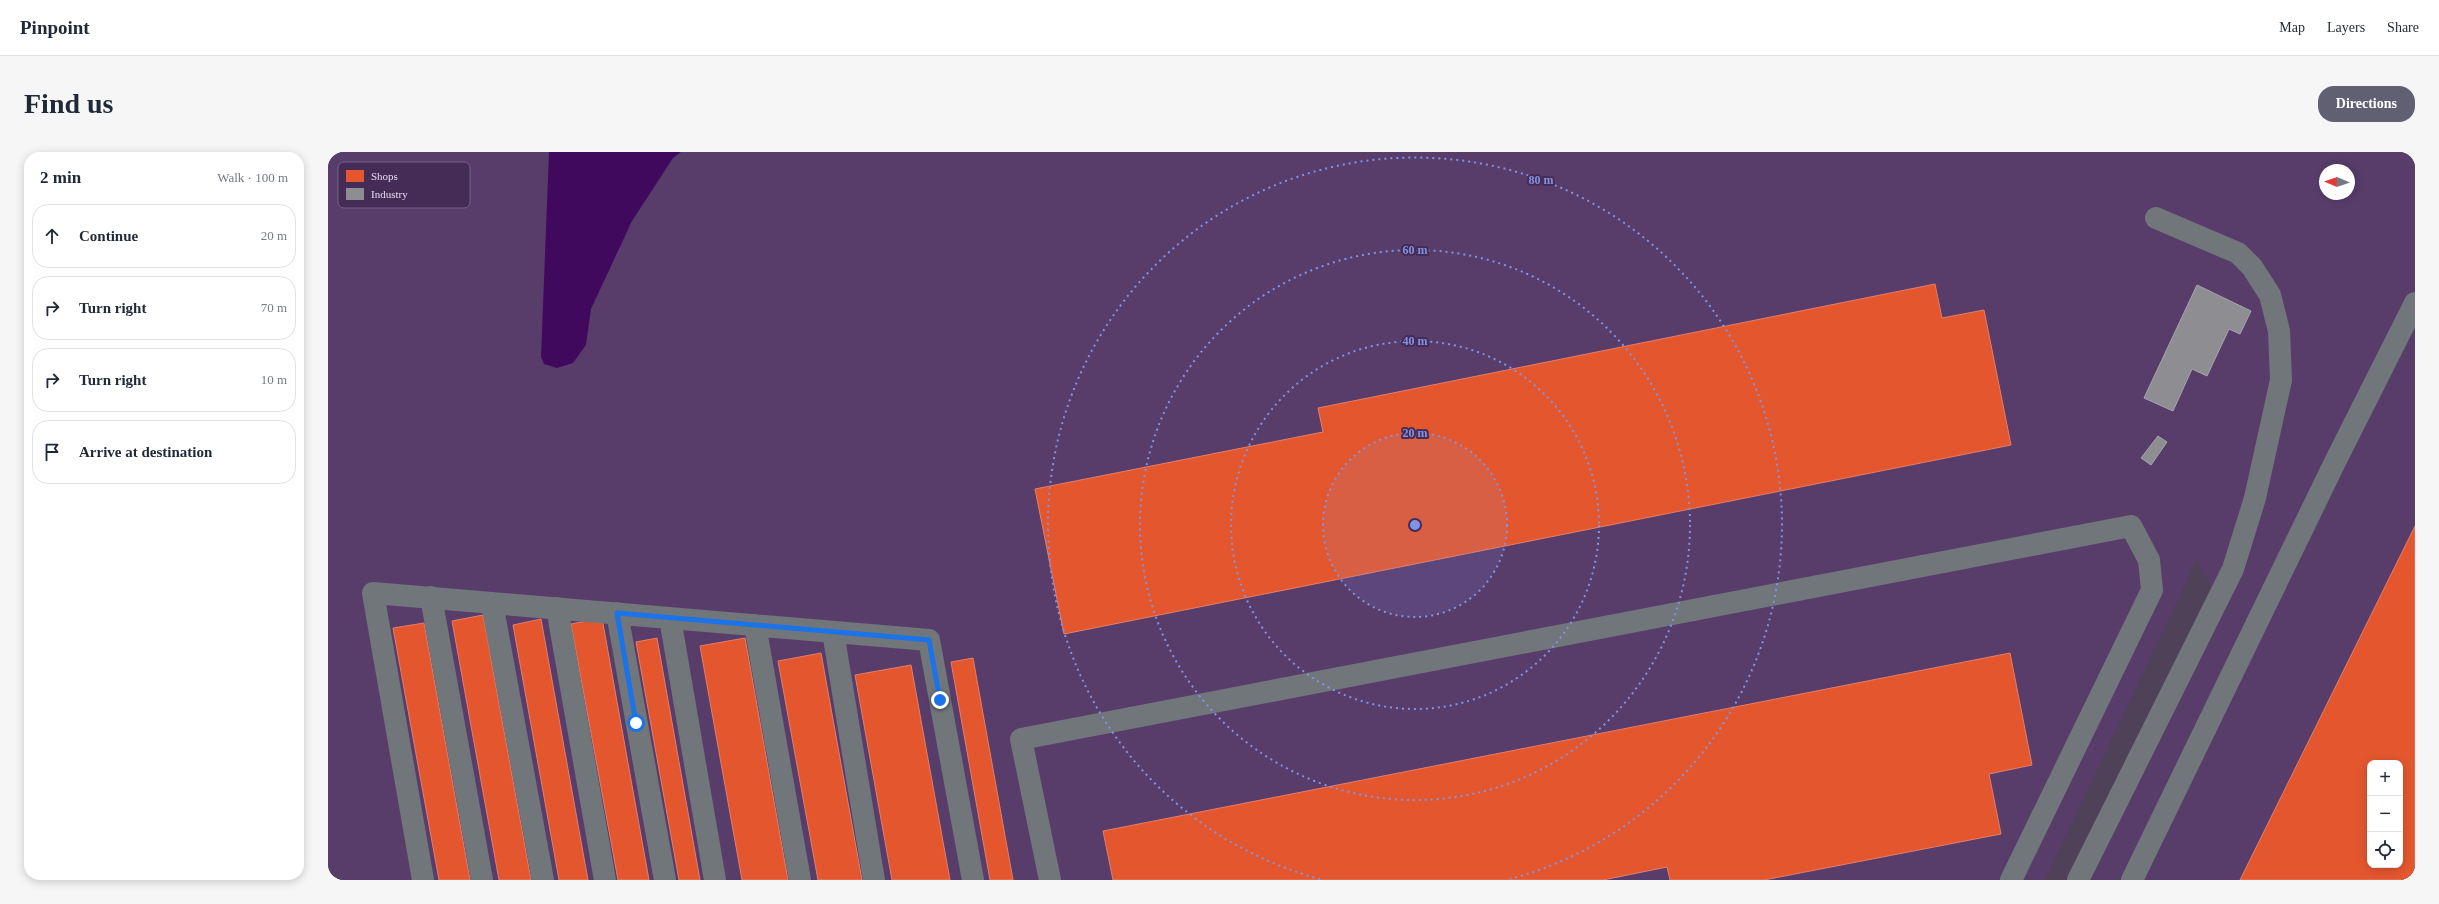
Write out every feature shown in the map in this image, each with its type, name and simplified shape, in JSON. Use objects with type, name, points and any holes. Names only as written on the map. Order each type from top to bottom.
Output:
[{"type":"lane","points":[[2078,880],[2233,569],[2256,498],[2280,380],[2279,331],[2270,295],[2252,267],[2238,253],[2156,218]]},
{"type":"lane","points":[[2132,880],[2335,462],[2415,303]]},
{"type":"lane","points":[[1050,880],[1021,739],[2131,526],[2149,560],[2152,590],[2012,880]]},
{"type":"lane","points":[[423,880],[373,592],[929,640],[973,880]]},
{"type":"lane","points":[[431,597],[482,880]]},
{"type":"lane","points":[[492,603],[543,880]]},
{"type":"lane","points":[[557,608],[605,880]]},
{"type":"lane","points":[[617,613],[665,880]]},
{"type":"lane","points":[[670,618],[715,880]]},
{"type":"lane","points":[[755,625],[800,880]]},
{"type":"lane","points":[[833,632],[874,880]]},
{"type":"shaded area","points":[[328,152],[2415,152],[2415,880],[2088,880],[2224,611],[2197,559],[2045,880],[328,880]]},
{"type":"shaded area","points":[[549,152],[681,152],[673,158],[632,221],[591,309],[586,345],[573,363],[557,368],[544,364],[541,357]]},
{"type":"building: Shops","points":[[1935,284],[1942,318],[1984,310],[2011,445],[1064,634],[1035,489],[1323,432],[1318,408]]},
{"type":"building: Shops","points":[[2415,526],[2415,880],[2240,880]]},
{"type":"building: Shops","points":[[483,615],[531,880],[499,880],[452,621]]},
{"type":"building: Shops","points":[[602,618],[649,880],[618,880],[571,624]]},
{"type":"building: Shops","points":[[541,619],[588,880],[559,880],[513,625]]},
{"type":"building: Shops","points":[[424,623],[470,880],[439,880],[393,628]]},
{"type":"building: Shops","points":[[657,638],[700,880],[679,880],[636,642]]},
{"type":"building: Shops","points":[[745,638],[788,880],[742,880],[700,646]]},
{"type":"building: Shops","points":[[821,653],[862,880],[818,880],[778,661]]},
{"type":"building: Shops","points":[[2010,653],[2032,765],[1989,774],[2001,834],[1764,880],[1670,880],[1667,867],[1603,880],[1113,880],[1103,831]]},
{"type":"building: Shops","points":[[973,658],[1013,880],[990,880],[951,662]]},
{"type":"building: Shops","points":[[911,665],[950,880],[892,880],[855,675]]},
{"type":"building: Industry","points":[[2197,285],[2251,311],[2240,334],[2229,329],[2207,376],[2192,369],[2173,411],[2144,398]]},
{"type":"building: Industry","points":[[2158,436],[2167,442],[2151,465],[2141,458]]},
{"type":"route","points":[[636,723],[617,613],[929,640],[940,700]]}]
